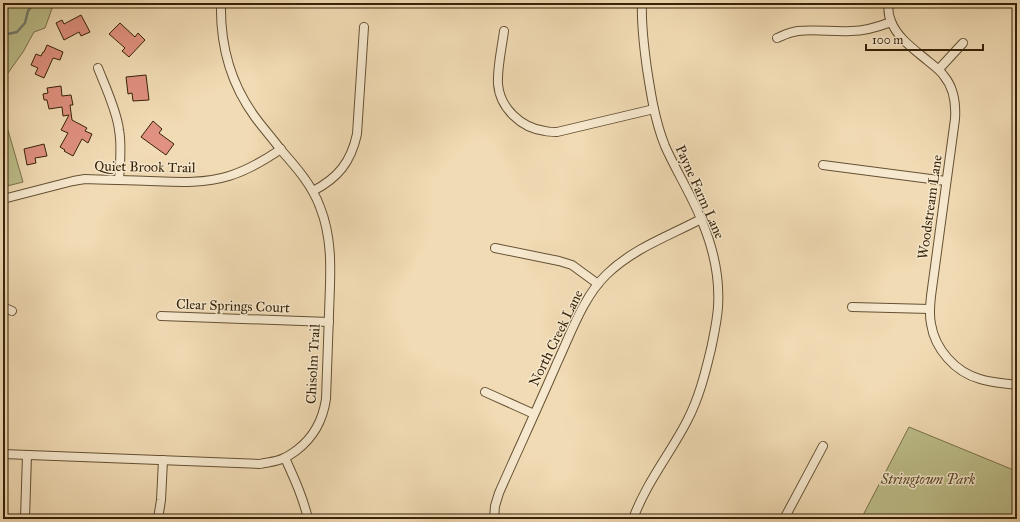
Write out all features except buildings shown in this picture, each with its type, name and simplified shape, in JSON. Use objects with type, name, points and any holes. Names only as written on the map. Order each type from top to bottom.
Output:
[{"type":"street","name":"Chisolm Trail","points":[[3,454],[260,464],[274,462],[285,458],[301,447],[310,438],[320,422],[326,399],[331,262],[325,218],[313,191],[299,171],[255,117],[236,85],[228,65],[224,49],[221,3]]},
{"type":"street","name":"Payne Farm Lane","points":[[633,519],[644,494],[691,412],[708,365],[718,308],[717,275],[710,242],[701,219],[665,145],[654,109],[649,87],[642,38],[642,3]]},
{"type":"street","name":"Woodstream Lane","points":[[889,3],[888,12],[895,31],[944,76],[949,83],[955,102],[955,119],[931,296],[930,322],[936,341],[942,352],[949,360],[968,374],[989,382],[1017,385]]},
{"type":"street","points":[[777,38],[797,31],[862,31],[891,22]]},
{"type":"street","points":[[313,191],[323,186],[339,172],[350,155],[355,143],[357,134],[364,27]]},
{"type":"street","points":[[504,31],[498,84],[503,102],[513,116],[520,122],[537,130],[557,132],[654,109]]},
{"type":"street","points":[[938,69],[963,43]]},
{"type":"street","points":[[98,68],[117,118],[120,140],[119,180]]},
{"type":"street","name":"Quiet Brook Trail","points":[[3,199],[85,179],[183,182],[218,179],[231,176],[251,167],[281,149]]},
{"type":"street","points":[[823,166],[946,181]]},
{"type":"street","name":"North Creek Lane","points":[[494,519],[495,506],[499,493],[590,294],[607,274],[621,261],[647,245],[701,219]]},
{"type":"street","points":[[495,248],[572,265],[598,284]]},
{"type":"street","points":[[3,307],[12,311]]},
{"type":"street","points":[[852,307],[930,309]]},
{"type":"street","name":"Clear Springs Court","points":[[161,316],[329,322]]},
{"type":"street","points":[[485,392],[534,414]]},
{"type":"street","points":[[784,519],[823,446]]},
{"type":"street","points":[[25,519],[27,455]]},
{"type":"street","points":[[285,458],[305,504],[308,519]]},
{"type":"street","points":[[158,519],[161,500],[163,460]]},
{"type":"path","points":[[3,42],[5,36]]},
{"type":"green space","points":[[3,3],[54,3],[45,28],[34,32],[23,52],[3,80]]},
{"type":"green space","points":[[3,113],[23,182],[3,187]]},
{"type":"green space","name":"Stringtown Park","points":[[909,427],[1016,471],[1017,519],[861,519]]},
{"type":"waterway","points":[[3,35],[17,32],[25,23],[28,11],[34,3]]}]
